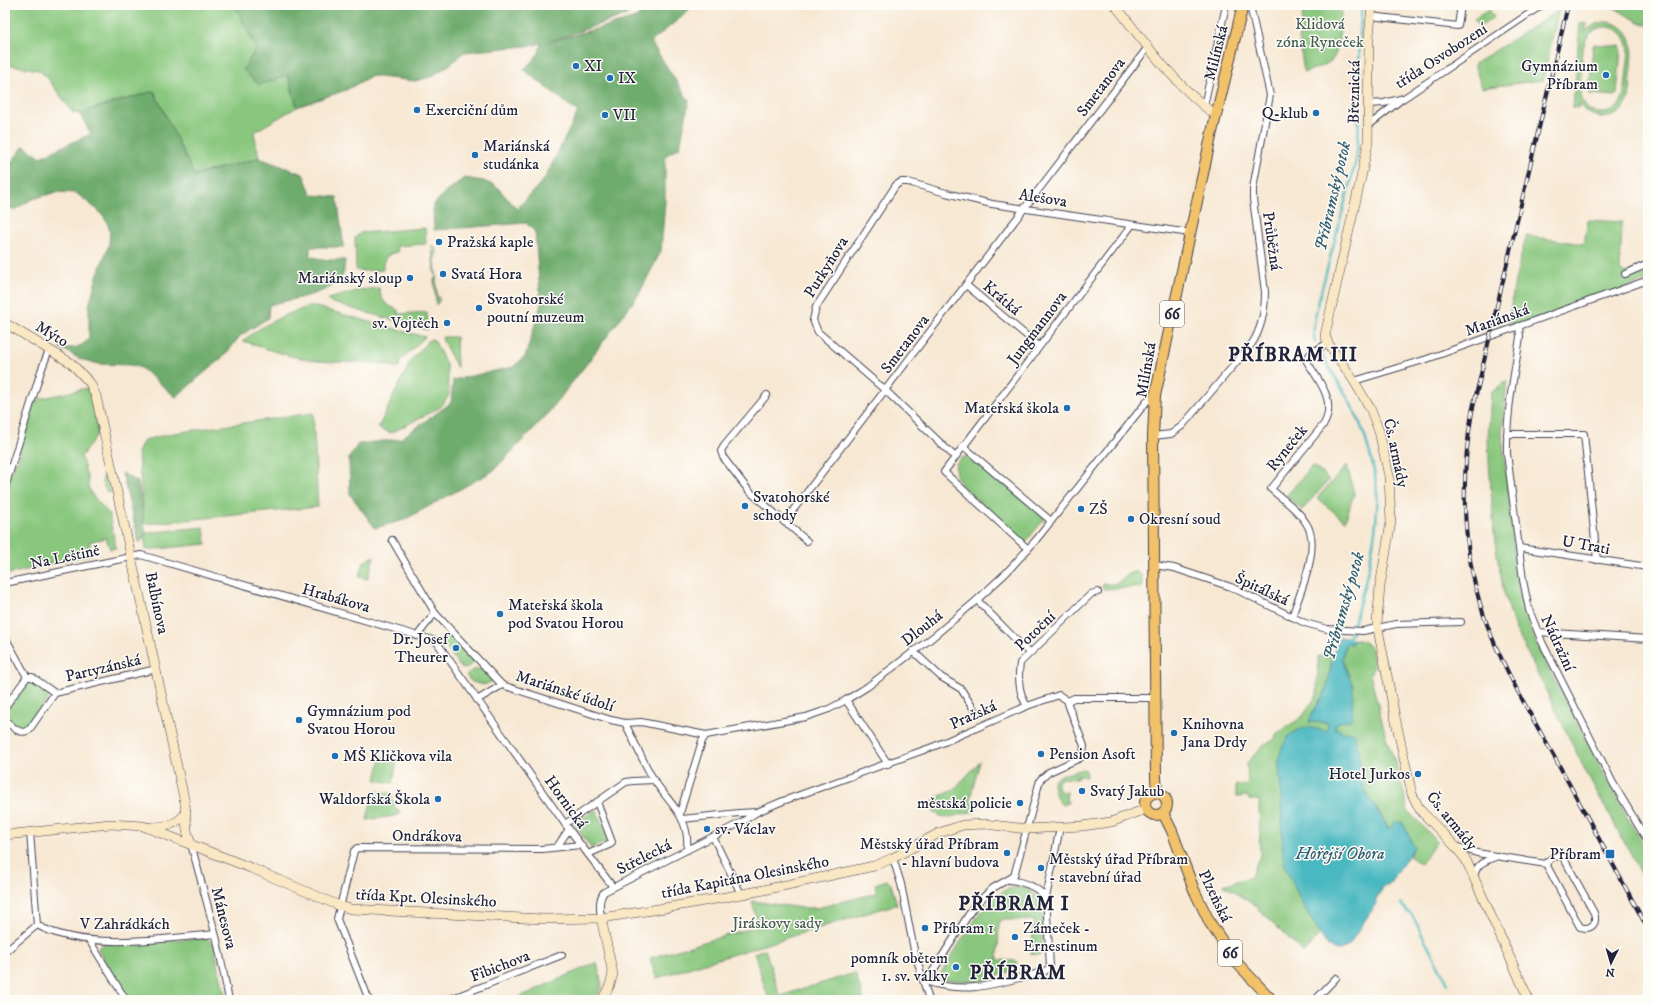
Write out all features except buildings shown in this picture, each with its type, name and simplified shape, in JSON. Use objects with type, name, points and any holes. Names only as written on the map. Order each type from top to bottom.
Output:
[{"type":"main road","points":[[1115,5],[1148,47],[1204,106],[1216,115]]},
{"type":"main road","name":"Milínská","points":[[1155,698],[1153,436],[1155,396],[1216,115],[1242,5]]},
{"type":"main road","name":"Březnická","points":[[1328,343],[1325,335],[1326,328],[1368,142],[1370,16],[1372,5]]},
{"type":"main road","name":"Mýto","points":[[5,323],[71,363],[82,372]]},
{"type":"main road","name":"Čs. armády","points":[[1328,343],[1354,381],[1370,408],[1379,431],[1389,476],[1391,522],[1376,617],[1395,717],[1412,794],[1420,810],[1454,845],[1466,860],[1529,1000]]},
{"type":"main road","name":"Balbínova","points":[[82,372],[90,382],[96,396],[156,669],[186,812],[187,831],[191,844]]},
{"type":"main road","name":"66","points":[[1155,698],[1157,792]]},
{"type":"main road","points":[[1157,792],[1164,796],[1168,802],[1166,810],[1163,813],[1154,815],[1146,809],[1145,801],[1150,794],[1157,792]]},
{"type":"main road","name":"třída Kapitána Olesinského","points":[[601,918],[741,894],[874,866],[893,858],[939,833],[963,825],[984,824],[1026,832],[1111,822],[1146,809]]},
{"type":"main road","points":[[5,834],[110,824],[160,826],[173,824],[179,821],[186,812]]},
{"type":"main road","name":"Plzeňská","points":[[1163,813],[1172,831],[1194,890],[1210,923],[1237,962],[1272,1000]]},
{"type":"main road","name":"třída Kpt. Olesinského","points":[[143,826],[191,844],[340,906],[363,910],[543,919],[601,918]]},
{"type":"main road","points":[[601,918],[613,974],[610,985],[603,998]]},
{"type":"street","points":[[1204,106],[1226,5]]},
{"type":"street","name":"Průběžná","points":[[1153,436],[1171,434],[1182,426],[1251,345],[1256,338],[1263,321],[1265,292],[1253,199],[1253,188],[1270,95],[1252,10],[1242,5]]},
{"type":"street","points":[[1370,16],[1458,26],[1461,5]]},
{"type":"street","name":"třída Osvobození","points":[[1369,104],[1384,103],[1404,98],[1542,5]]},
{"type":"street","name":"Smetanova","points":[[784,522],[886,391],[1148,47]]},
{"type":"street","points":[[1368,126],[1404,98]]},
{"type":"street","name":"Alešova","points":[[896,184],[908,182],[992,204],[1190,233]]},
{"type":"street","name":"Purkyňova","points":[[896,184],[816,307],[813,314],[814,326],[818,332],[886,391],[955,457]]},
{"type":"street","name":"Jungmannova","points":[[1028,549],[944,472],[1132,225]]},
{"type":"street","points":[[1625,274],[1648,264]]},
{"type":"street","name":"Mariánská","points":[[1354,381],[1427,359],[1648,280]]},
{"type":"street","name":"Krátká","points":[[966,285],[1039,346]]},
{"type":"street","name":"Nádražní","points":[[1519,326],[1520,337],[1507,417],[1507,453],[1523,580],[1529,610],[1538,632],[1613,783],[1648,842]]},
{"type":"street","name":"Ryneček","points":[[1292,617],[1311,555],[1312,539],[1307,523],[1271,489],[1324,424],[1327,417],[1329,403],[1306,360],[1311,353],[1328,343]]},
{"type":"street","points":[[5,487],[40,371],[49,350]]},
{"type":"street","points":[[767,395],[721,451],[723,457],[749,491],[807,542]]},
{"type":"street","name":"Dlouhá","points":[[706,735],[806,717],[846,700],[867,687],[933,637],[977,600],[1028,549],[1148,400],[1155,396]]},
{"type":"street","points":[[1507,434],[1584,434],[1597,560]]},
{"type":"street","points":[[963,446],[1051,521]]},
{"type":"street","name":"Mariánské údolí","points":[[392,540],[435,613],[502,685],[611,720],[625,723],[654,780],[681,816]]},
{"type":"street","name":"U Trati","points":[[1519,548],[1648,567]]},
{"type":"street","name":"Hrabákova","points":[[131,556],[141,555],[436,641],[477,700]]},
{"type":"street","name":"Na Leštině","points":[[5,583],[131,556]]},
{"type":"street","name":"Špitálská","points":[[1154,565],[1174,568],[1231,587],[1292,617],[1316,626],[1360,631],[1377,628]]},
{"type":"street","name":"Potoční","points":[[1026,704],[1020,688],[1020,663],[1091,594],[1098,592]]},
{"type":"street","points":[[977,600],[1029,653]]},
{"type":"street","points":[[417,636],[435,613]]},
{"type":"street","points":[[1377,628],[1396,624],[1461,622]]},
{"type":"street","points":[[1538,632],[1648,640]]},
{"type":"street","points":[[5,637],[27,677]]},
{"type":"street","points":[[913,651],[941,677],[961,689],[976,711]]},
{"type":"street","name":"Partyzánská","points":[[55,693],[156,669]]},
{"type":"street","points":[[5,720],[21,733],[26,733],[55,693],[32,677],[27,677]]},
{"type":"street","points":[[5,707],[27,677]]},
{"type":"street","points":[[477,700],[502,685]]},
{"type":"street","name":"Pražská","points":[[757,812],[784,804],[886,762],[935,746],[1026,704],[1059,695],[1068,701]]},
{"type":"street","points":[[924,981],[933,971],[974,906],[993,888],[1010,880],[1016,872],[1038,783],[1049,772],[1080,758],[1083,754],[1084,746],[1068,701],[1074,698],[1155,698]]},
{"type":"street","name":"Hornická","points":[[477,700],[565,824],[613,887]]},
{"type":"street","points":[[846,700],[886,762]]},
{"type":"street","points":[[625,723],[641,722],[706,735],[702,741],[681,816],[688,844],[687,850]]},
{"type":"street","points":[[565,824],[626,782],[654,780]]},
{"type":"street","points":[[588,854],[611,844],[612,842],[597,802]]},
{"type":"street","points":[[681,816],[757,812]]},
{"type":"street","name":"Střelecká","points":[[613,887],[742,822],[757,812]]},
{"type":"street","points":[[924,981],[943,986],[978,988],[1047,970],[1051,964],[1046,898],[1060,827]]},
{"type":"street","points":[[557,847],[570,830]]},
{"type":"street","points":[[5,952],[37,925],[30,832]]},
{"type":"street","points":[[713,837],[741,894]]},
{"type":"street","name":"Mánesova","points":[[191,844],[215,934],[229,1000]]},
{"type":"street","name":"Ondrákova","points":[[340,906],[354,852],[358,848],[542,849],[581,845]]},
{"type":"street","points":[[1454,845],[1470,851],[1546,864]]},
{"type":"street","points":[[1474,879],[1475,872],[1479,864],[1497,856]]},
{"type":"street","points":[[1556,856],[1563,857],[1594,913],[1596,922],[1593,925],[1587,928],[1580,927],[1546,864],[1549,859],[1556,856]]},
{"type":"street","points":[[893,858],[901,884],[914,950],[929,1000]]},
{"type":"street","points":[[1010,880],[1021,881],[1037,888],[1046,898]]},
{"type":"street","points":[[601,918],[600,906],[602,896],[613,887]]},
{"type":"street","points":[[340,906],[337,919],[369,1000]]},
{"type":"street","name":"V Zahrádkách","points":[[37,925],[59,935],[89,940],[215,934]]},
{"type":"street","points":[[89,940],[126,1000]]},
{"type":"street","name":"Fibichova","points":[[448,1000],[562,956]]},
{"type":"street","points":[[1315,1000],[1336,978]]},
{"type":"green space","points":[[5,5],[235,5],[256,48],[259,85],[288,75],[297,107],[254,132],[259,158],[194,175],[154,91],[79,113],[73,113],[46,76],[38,70],[5,64]]},
{"type":"green space","points":[[235,5],[640,5],[626,15],[548,42],[636,18],[651,5],[692,5],[686,13],[651,42],[689,101],[680,147],[665,156],[665,201],[661,251],[639,294],[545,417],[493,471],[404,520],[375,528],[350,494],[349,458],[358,444],[400,439],[451,403],[453,380],[513,367],[525,357],[541,305],[535,232],[526,223],[434,230],[433,206],[442,195],[464,178],[483,181],[496,186],[517,209],[545,178],[578,112],[524,70],[539,53],[541,43],[535,45],[464,52],[452,63],[431,77],[415,81],[371,76],[346,90],[297,107],[288,75],[259,85],[243,70],[256,48]]},
{"type":"green space","name":"Klidová zóna Ryneček","points":[[1304,5],[1341,5],[1341,18],[1340,34],[1335,56],[1326,64],[1304,73],[1299,38]]},
{"type":"green space","points":[[1610,5],[1648,5],[1648,26],[1628,16]]},
{"type":"green space","points":[[1489,9],[1494,17],[1479,27],[1474,19]]},
{"type":"green space","points":[[1559,10],[1542,80],[1482,88],[1474,64]]},
{"type":"green space","points":[[1602,22],[1613,23],[1621,27],[1627,32],[1630,38],[1633,52],[1630,93],[1627,103],[1623,109],[1611,117],[1590,114],[1579,104],[1578,108],[1573,107],[1580,23],[1586,23],[1585,32],[1591,27]],"holes":[[[1609,27],[1622,34],[1628,45],[1626,83],[1623,98],[1620,104],[1609,112],[1601,113],[1592,111],[1586,107],[1583,101],[1580,86],[1583,50],[1586,40],[1594,30]]]},
{"type":"green space","points":[[1594,44],[1620,46],[1617,94],[1615,96],[1590,94],[1589,91]]},
{"type":"green space","points":[[154,91],[194,175],[259,158],[303,174],[312,195],[337,197],[344,247],[310,247],[310,256],[324,260],[345,260],[344,272],[336,284],[308,296],[269,305],[268,318],[240,336],[225,355],[176,397],[141,368],[131,365],[99,364],[80,359],[59,347],[75,348],[82,345],[89,339],[89,306],[97,276],[109,245],[110,231],[107,222],[99,211],[76,193],[56,192],[30,200],[15,210],[5,206],[5,167],[7,168],[24,146],[40,157],[91,134],[79,113]]},
{"type":"green space","points":[[1588,220],[1622,222],[1620,270],[1625,274],[1648,264],[1648,280],[1507,330],[1515,281],[1526,236],[1584,244]]},
{"type":"green space","points":[[425,228],[426,244],[397,246],[398,252],[388,255],[384,260],[383,270],[356,270],[355,238],[360,233]]},
{"type":"green space","points":[[432,245],[436,249],[437,254],[435,255],[436,272],[434,272]]},
{"type":"green space","points":[[436,276],[437,297],[439,297],[439,302],[436,305],[434,279],[436,279]]},
{"type":"green space","points":[[379,288],[383,299],[391,307],[398,310],[398,314],[427,312],[428,330],[329,302],[328,299],[360,290]]},
{"type":"green space","points":[[312,306],[425,337],[400,361],[399,368],[389,365],[358,362],[327,362],[308,360],[243,341],[250,335],[276,320]]},
{"type":"green space","points":[[443,337],[456,337],[457,368],[442,339]]},
{"type":"green space","points":[[430,339],[434,340],[447,366],[449,395],[441,407],[391,433],[378,428],[411,360]]},
{"type":"green space","points":[[1507,380],[1502,434],[1518,588],[1531,632],[1548,668],[1632,826],[1648,850],[1648,878],[1644,879],[1586,772],[1515,628],[1504,593],[1494,534],[1488,438],[1491,393]]},
{"type":"green space","points":[[87,388],[91,397],[98,433],[81,457],[88,479],[88,486],[92,495],[109,514],[116,548],[110,549],[106,538],[89,542],[92,554],[5,575],[5,492],[14,463],[17,462],[20,453],[18,452],[24,431],[28,429],[30,421],[28,419],[35,400]]},
{"type":"green space","points":[[313,413],[318,507],[144,524],[138,451],[144,440],[174,433]]},
{"type":"green space","points":[[968,456],[974,457],[1045,518],[1024,544],[962,486],[957,477],[955,468],[958,461]]},
{"type":"green space","points":[[1313,465],[1329,480],[1302,510],[1286,496]]},
{"type":"green space","points":[[1347,465],[1354,494],[1345,521],[1317,498]]},
{"type":"green space","points":[[122,473],[138,482],[146,536],[139,543]]},
{"type":"green space","points":[[107,474],[112,492],[110,493],[107,492],[102,483],[103,476]]},
{"type":"green space","points":[[204,527],[206,544],[146,550],[144,533]]},
{"type":"green space","points":[[374,556],[368,579],[359,577],[364,562]]},
{"type":"green space","points":[[1132,572],[1137,572],[1142,576],[1142,587],[1104,589],[1102,586],[1103,584],[1116,583]]},
{"type":"green space","points":[[447,634],[452,635],[474,659],[473,663],[465,669],[461,668],[443,643],[444,636]]},
{"type":"green space","points":[[1358,640],[1367,644],[1371,650],[1374,668],[1370,674],[1386,737],[1399,773],[1408,811],[1437,841],[1421,864],[1409,856],[1414,847],[1392,826],[1389,828],[1367,794],[1360,778],[1359,750],[1335,729],[1336,724],[1346,721],[1349,675],[1342,659],[1346,643],[1351,644],[1353,641]]},
{"type":"green space","points":[[1318,656],[1332,656],[1329,680],[1324,694],[1309,722],[1328,723],[1327,732],[1307,727],[1282,748],[1279,758],[1285,866],[1303,905],[1320,934],[1304,953],[1253,904],[1223,885],[1251,877],[1260,855],[1259,800],[1249,800],[1248,796],[1236,797],[1236,785],[1248,784],[1247,763],[1261,747],[1275,739],[1276,734],[1302,717],[1317,695]]},
{"type":"green space","points":[[476,669],[487,670],[492,677],[491,682],[484,685],[472,682],[467,677],[467,674]]},
{"type":"green space","points":[[32,681],[49,693],[50,696],[27,729],[23,729],[7,718],[5,711],[28,682]]},
{"type":"green space","points":[[381,757],[397,760],[393,783],[376,780]]},
{"type":"green space","points":[[980,761],[970,799],[978,802],[976,811],[946,818],[934,813],[931,804],[935,798],[954,790]]},
{"type":"green space","points":[[1083,769],[1086,770],[1086,777],[1077,776],[1077,779],[1062,778],[1058,781],[1058,788],[1061,792],[1067,792],[1066,801],[1068,801],[1068,803],[1062,805],[1055,794],[1053,781],[1061,775]]},
{"type":"green space","points":[[373,791],[391,793],[394,806],[400,813],[394,816],[367,820]]},
{"type":"green space","points":[[596,810],[610,841],[591,848],[574,823]]},
{"type":"green space","name":"Jiráskovy sady","points":[[887,880],[891,884],[897,904],[656,978],[650,958],[758,926],[752,901],[802,908],[817,908],[877,893],[875,884]]},
{"type":"green space","points":[[1020,887],[1026,888],[1039,898],[1043,926],[1040,955],[1031,954],[1034,920],[999,920],[998,960],[1017,961],[1016,969],[983,982],[942,980],[940,978],[941,973],[962,939],[989,903],[1008,889]]},
{"type":"green space","points":[[207,938],[214,946],[226,1000],[128,1000],[98,948],[103,944]]},
{"type":"green space","points":[[765,949],[780,996],[855,973],[864,1000],[769,1000],[754,953]]},
{"type":"green space","points":[[597,962],[602,986],[596,1000],[513,1000]]},
{"type":"water","name":"Hořejší Obora","points":[[1340,637],[1358,640],[1353,641],[1351,644],[1346,643],[1342,659],[1353,686],[1351,720],[1339,722],[1336,724],[1335,729],[1340,729],[1340,732],[1354,732],[1359,750],[1360,778],[1367,794],[1388,828],[1392,826],[1394,821],[1403,823],[1414,847],[1388,886],[1384,886],[1376,899],[1377,902],[1349,945],[1339,950],[1327,946],[1303,905],[1285,866],[1283,856],[1279,758],[1288,736],[1298,730],[1307,727],[1327,731],[1328,723],[1309,722],[1325,692],[1334,650]]},
{"type":"waterway","name":"Příbramský potok","points":[[1315,342],[1314,328],[1318,303],[1356,161],[1359,122],[1360,24],[1362,5]]},
{"type":"waterway","name":"Příbramský potok","points":[[1321,354],[1357,416],[1368,445],[1377,492],[1376,525],[1371,556],[1352,632],[1346,641]]},
{"type":"waterway","name":"Příbramský potok","points":[[1401,904],[1413,917],[1448,984]]},
{"type":"railway","points":[[1568,5],[1472,412],[1465,469],[1466,525],[1469,553],[1481,608],[1498,652],[1648,929]]},
{"type":"place","name":"XI","points":[[576,66]]},
{"type":"place","name":"Gymnázium Příbram","points":[[1606,75]]},
{"type":"place","name":"IX","points":[[610,78]]},
{"type":"place","name":"Exerciční dům","points":[[417,110]]},
{"type":"place","name":"Q-klub","points":[[1316,113]]},
{"type":"place","name":"VII","points":[[605,115]]},
{"type":"place","name":"Mariánská studánka","points":[[475,155]]},
{"type":"place","name":"Pražská kaple","points":[[439,242]]},
{"type":"place","name":"Svatá Hora","points":[[443,274]]},
{"type":"place","name":"Mariánský sloup","points":[[410,278]]},
{"type":"place","name":"Svatohorské poutní muzeum","points":[[479,308]]},
{"type":"place","name":"sv. Vojtěch","points":[[447,323]]},
{"type":"place","name":"Mateřská škola","points":[[1067,408]]},
{"type":"place","name":"Svatohorské schody","points":[[745,506]]},
{"type":"place","name":"ZŠ","points":[[1081,509]]},
{"type":"place","name":"Okresní soud","points":[[1131,519]]},
{"type":"place","name":"Mateřská škola pod Svatou Horou","points":[[500,614]]},
{"type":"place","name":"Dr. Josef Theurer","points":[[456,648]]},
{"type":"place","name":"Gymnázium pod Svatou Horou","points":[[299,720]]},
{"type":"place","name":"Knihovna Jana Drdy","points":[[1174,733]]},
{"type":"place","name":"Pension Asoft","points":[[1041,754]]},
{"type":"place","name":"MŠ Kličkova vila","points":[[335,756]]},
{"type":"place","name":"Hotel Jurkos","points":[[1418,774]]},
{"type":"place","name":"Svatý Jakub","points":[[1082,791]]},
{"type":"place","name":"Waldorfská Škola","points":[[438,799]]},
{"type":"place","name":"městská policie","points":[[1020,803]]},
{"type":"place","name":"sv. Václav","points":[[707,829]]},
{"type":"place","name":"Městský úřad Příbram - hlavní budova","points":[[1007,853]]},
{"type":"place","name":"Příbram","points":[[1610,854]]},
{"type":"place","name":"Městský úřad Příbram - stavební úřad","points":[[1041,868]]},
{"type":"place","name":"Příbram 1","points":[[925,928]]},
{"type":"place","name":"Zámeček - Ernestinum","points":[[1015,937]]},
{"type":"place","name":"pomník obětem 1. sv. války","points":[[956,967]]},
{"type":"district","name":"PŘÍBRAM III","points":[[1293,355]]},
{"type":"district","name":"PŘÍBRAM I","points":[[1014,904]]},
{"type":"district","name":"PŘÍBRAM","points":[[1018,973]]}]
